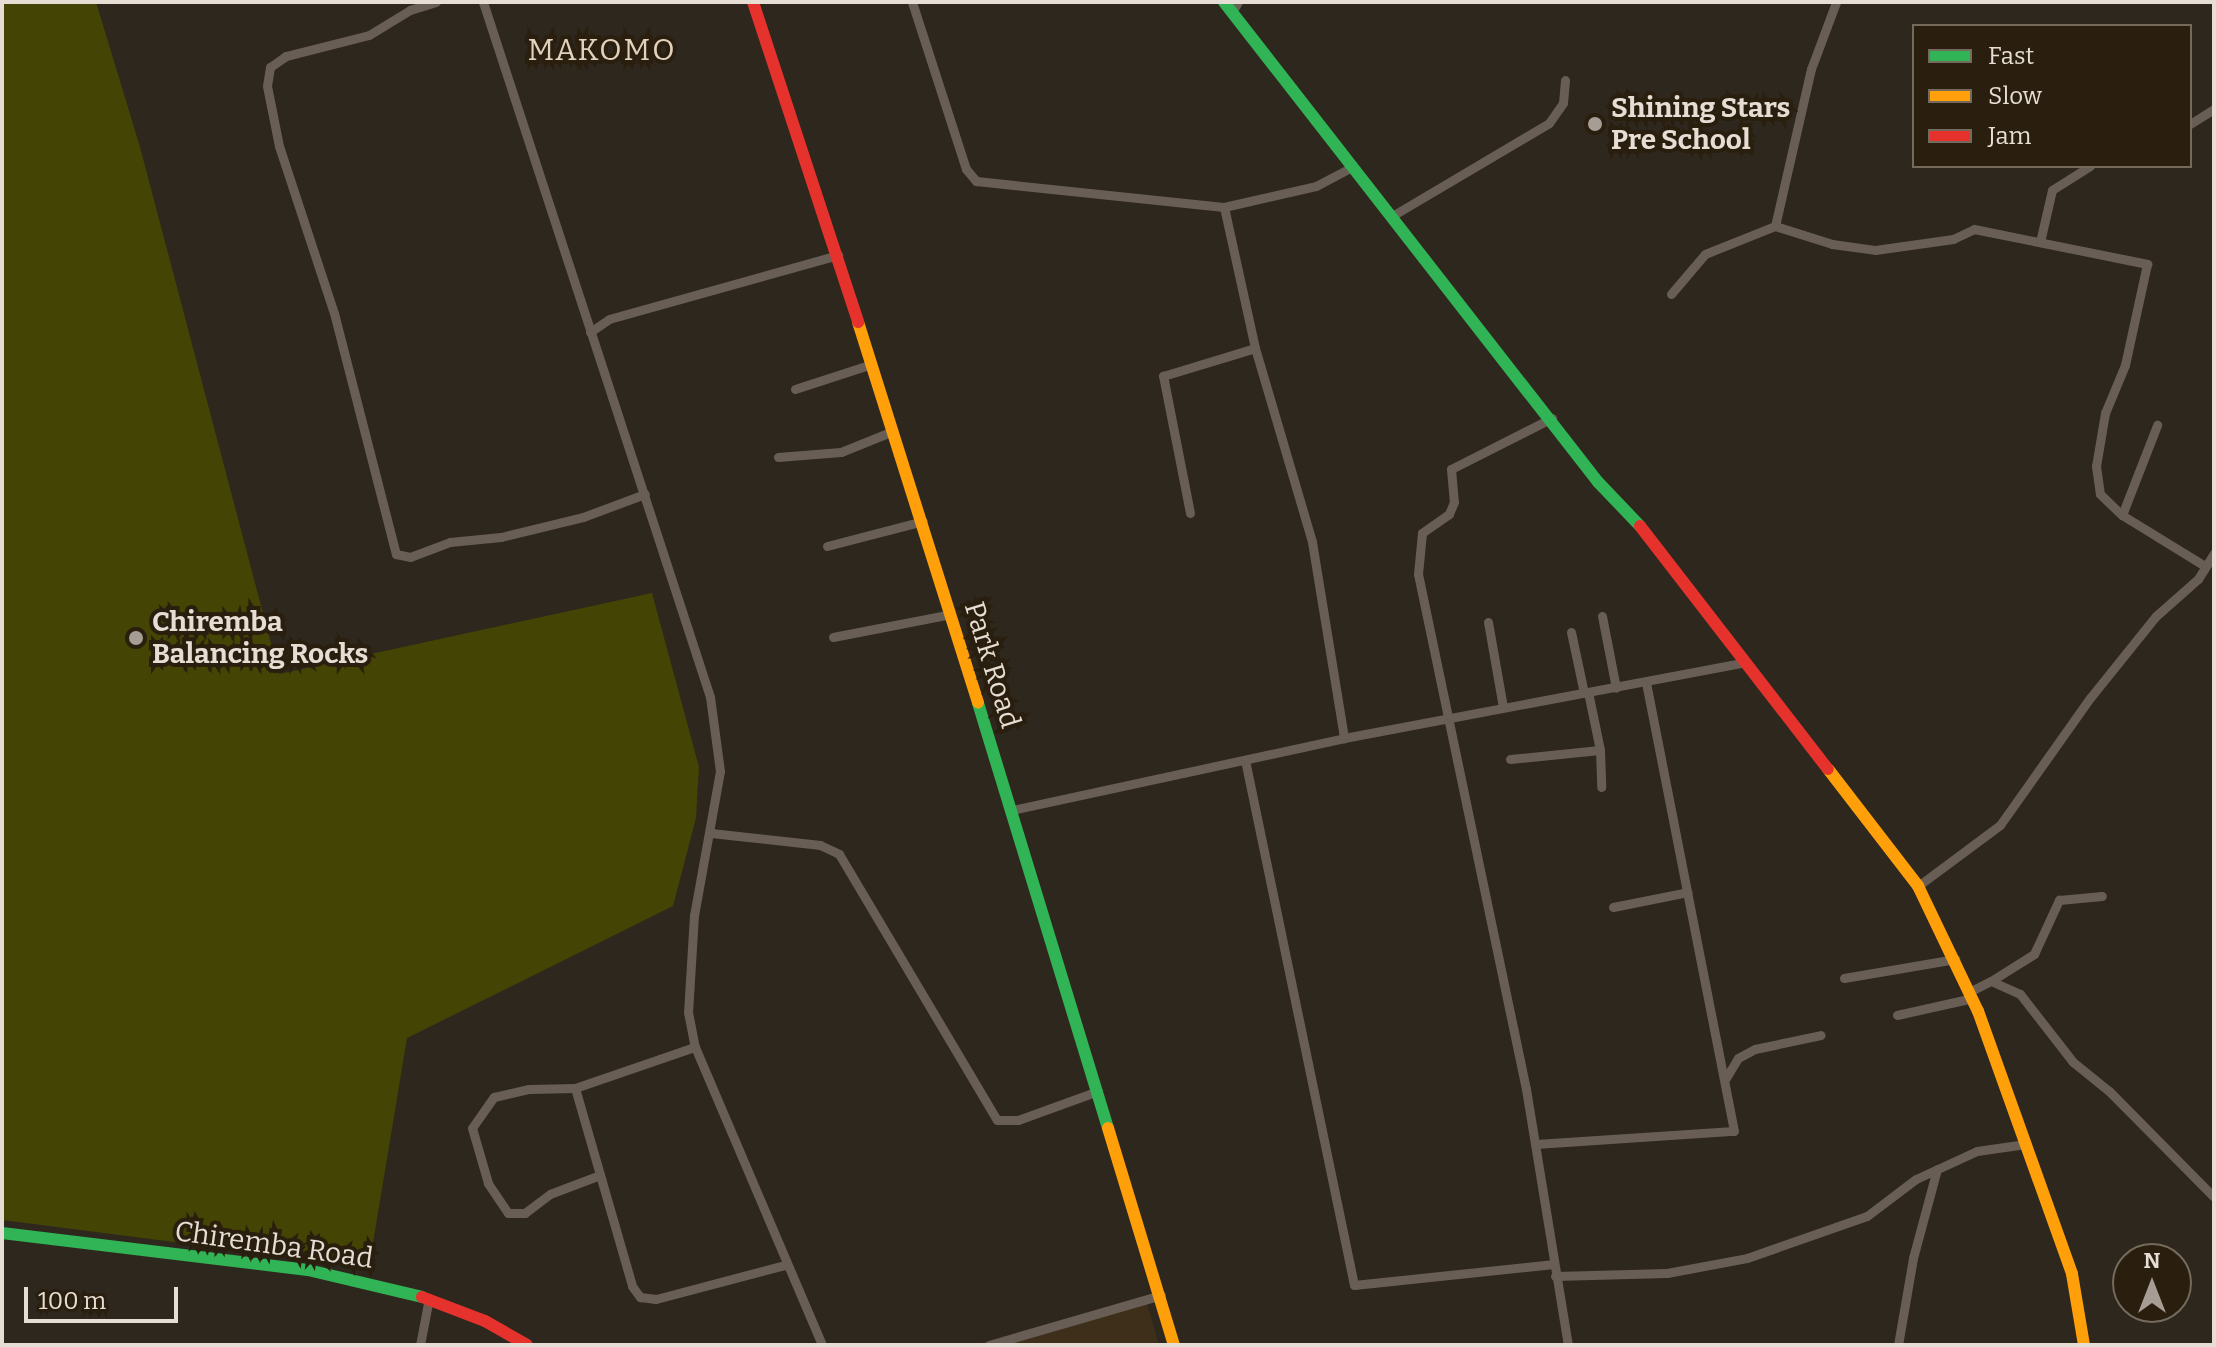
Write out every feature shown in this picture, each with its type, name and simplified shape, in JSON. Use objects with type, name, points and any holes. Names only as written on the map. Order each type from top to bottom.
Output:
[{"type":"street","points":[[436,2],[410,10],[369,35],[286,56],[270,67],[267,86],[279,146],[334,313],[396,554],[410,557],[450,542],[501,537],[583,517],[645,494]]},
{"type":"street","points":[[483,2],[710,697],[720,771],[686,991],[695,1047],[785,1265],[822,1345]]},
{"type":"street","name":"Park Road","points":[[753,2],[923,521],[1174,1345]]},
{"type":"street","points":[[912,2],[966,169],[976,181],[1224,207],[1316,186],[1352,167]]},
{"type":"street","points":[[1775,226],[1811,69],[1836,2]]},
{"type":"street","points":[[1231,5],[1352,167],[1552,418],[1598,482],[1629,511],[1742,663],[1918,886],[1972,994],[2072,1274],[2084,1345]]},
{"type":"street","points":[[1392,216],[1549,123],[1563,103],[1565,80]]},
{"type":"street","points":[[2192,123],[2214,109]]},
{"type":"street","points":[[2040,242],[2052,190],[2087,168]]},
{"type":"street","points":[[1224,207],[1255,348],[1312,542],[1344,738]]},
{"type":"street","points":[[1671,294],[1705,254],[1775,226],[1867,249],[1953,239],[1974,229],[2147,264],[2096,466],[2100,494],[2122,515],[2205,566]]},
{"type":"street","points":[[590,332],[609,319],[838,255]]},
{"type":"street","points":[[1190,513],[1163,376],[1255,348]]},
{"type":"street","points":[[795,389],[872,364]]},
{"type":"street","points":[[1552,418],[1451,469],[1454,502],[1449,514],[1422,533],[1418,574],[1447,717],[1483,867],[1536,1144],[1568,1345]]},
{"type":"street","points":[[2122,515],[2157,425]]},
{"type":"street","points":[[778,457],[841,452],[893,431]]},
{"type":"street","points":[[827,546],[923,521]]},
{"type":"street","points":[[1918,886],[2000,825],[2090,698],[2156,616],[2190,589],[2214,553]]},
{"type":"street","points":[[833,637],[951,614]]},
{"type":"street","points":[[1602,616],[1616,688]]},
{"type":"street","points":[[1488,622],[1503,707]]},
{"type":"street","points":[[1571,632],[1600,750],[1601,787]]},
{"type":"street","points":[[1012,810],[1447,717],[1742,663]]},
{"type":"street","points":[[1536,1144],[1734,1131],[1646,682]]},
{"type":"street","points":[[1510,759],[1600,750]]},
{"type":"street","points":[[1245,760],[1354,1285],[1554,1264]]},
{"type":"street","points":[[711,833],[820,845],[839,854],[997,1120],[1018,1120],[1098,1091]]},
{"type":"street","points":[[1613,907],[1688,892]]},
{"type":"street","points":[[1897,1015],[1972,994],[2034,954],[2059,900],[2102,896]]},
{"type":"street","points":[[1844,978],[1955,959]]},
{"type":"street","points":[[1991,981],[2020,994],[2073,1062],[2109,1091],[2214,1197]]},
{"type":"street","points":[[1726,1078],[1738,1058],[1755,1049],[1821,1035]]},
{"type":"street","points":[[600,1175],[550,1194],[525,1213],[508,1213],[488,1183],[472,1128],[494,1097],[529,1089],[575,1088],[695,1047]]},
{"type":"street","points":[[575,1088],[632,1286],[640,1297],[656,1299],[785,1265]]},
{"type":"street","points":[[1555,1276],[1667,1273],[1747,1258],[1867,1216],[1937,1169],[1982,1149],[2025,1144]]},
{"type":"street","points":[[1898,1345],[1913,1258],[1937,1169]]},
{"type":"street","name":"Chiremba Road","points":[[2,1233],[308,1270],[429,1298],[527,1345]]},
{"type":"street","points":[[989,1345],[1161,1295]]},
{"type":"street","points":[[420,1345],[429,1298]]},
{"type":"shaded area","name":"Chiremba Balancing Rocks","points":[[2,2],[96,2],[140,147],[279,674],[652,593],[699,767],[696,818],[673,906],[407,1038],[369,1267],[2,1220]]},
{"type":"shaded area","points":[[1145,1296],[1159,1345],[973,1345],[1105,1308]]},
{"type":"traffic: fast","points":[[1224,2],[1598,482],[1640,526]]},
{"type":"traffic: fast","points":[[978,703],[1108,1128]]},
{"type":"traffic: fast","points":[[2,1233],[308,1270],[422,1297]]},
{"type":"traffic: slow","points":[[858,322],[978,703]]},
{"type":"traffic: slow","points":[[1828,769],[1918,886],[1978,1011],[2072,1274],[2084,1345]]},
{"type":"traffic: slow","points":[[1108,1128],[1174,1345]]},
{"type":"traffic: jam","points":[[753,2],[858,322]]},
{"type":"traffic: jam","points":[[1640,526],[1828,769]]},
{"type":"traffic: jam","points":[[422,1297],[485,1321],[527,1345]]},
{"type":"place","name":"Shining Stars Pre School","points":[[1595,124]]},
{"type":"place","name":"Chiremba Balancing Rocks","points":[[136,638]]},
{"type":"district","name":"MAKOMO","points":[[602,50]]}]
